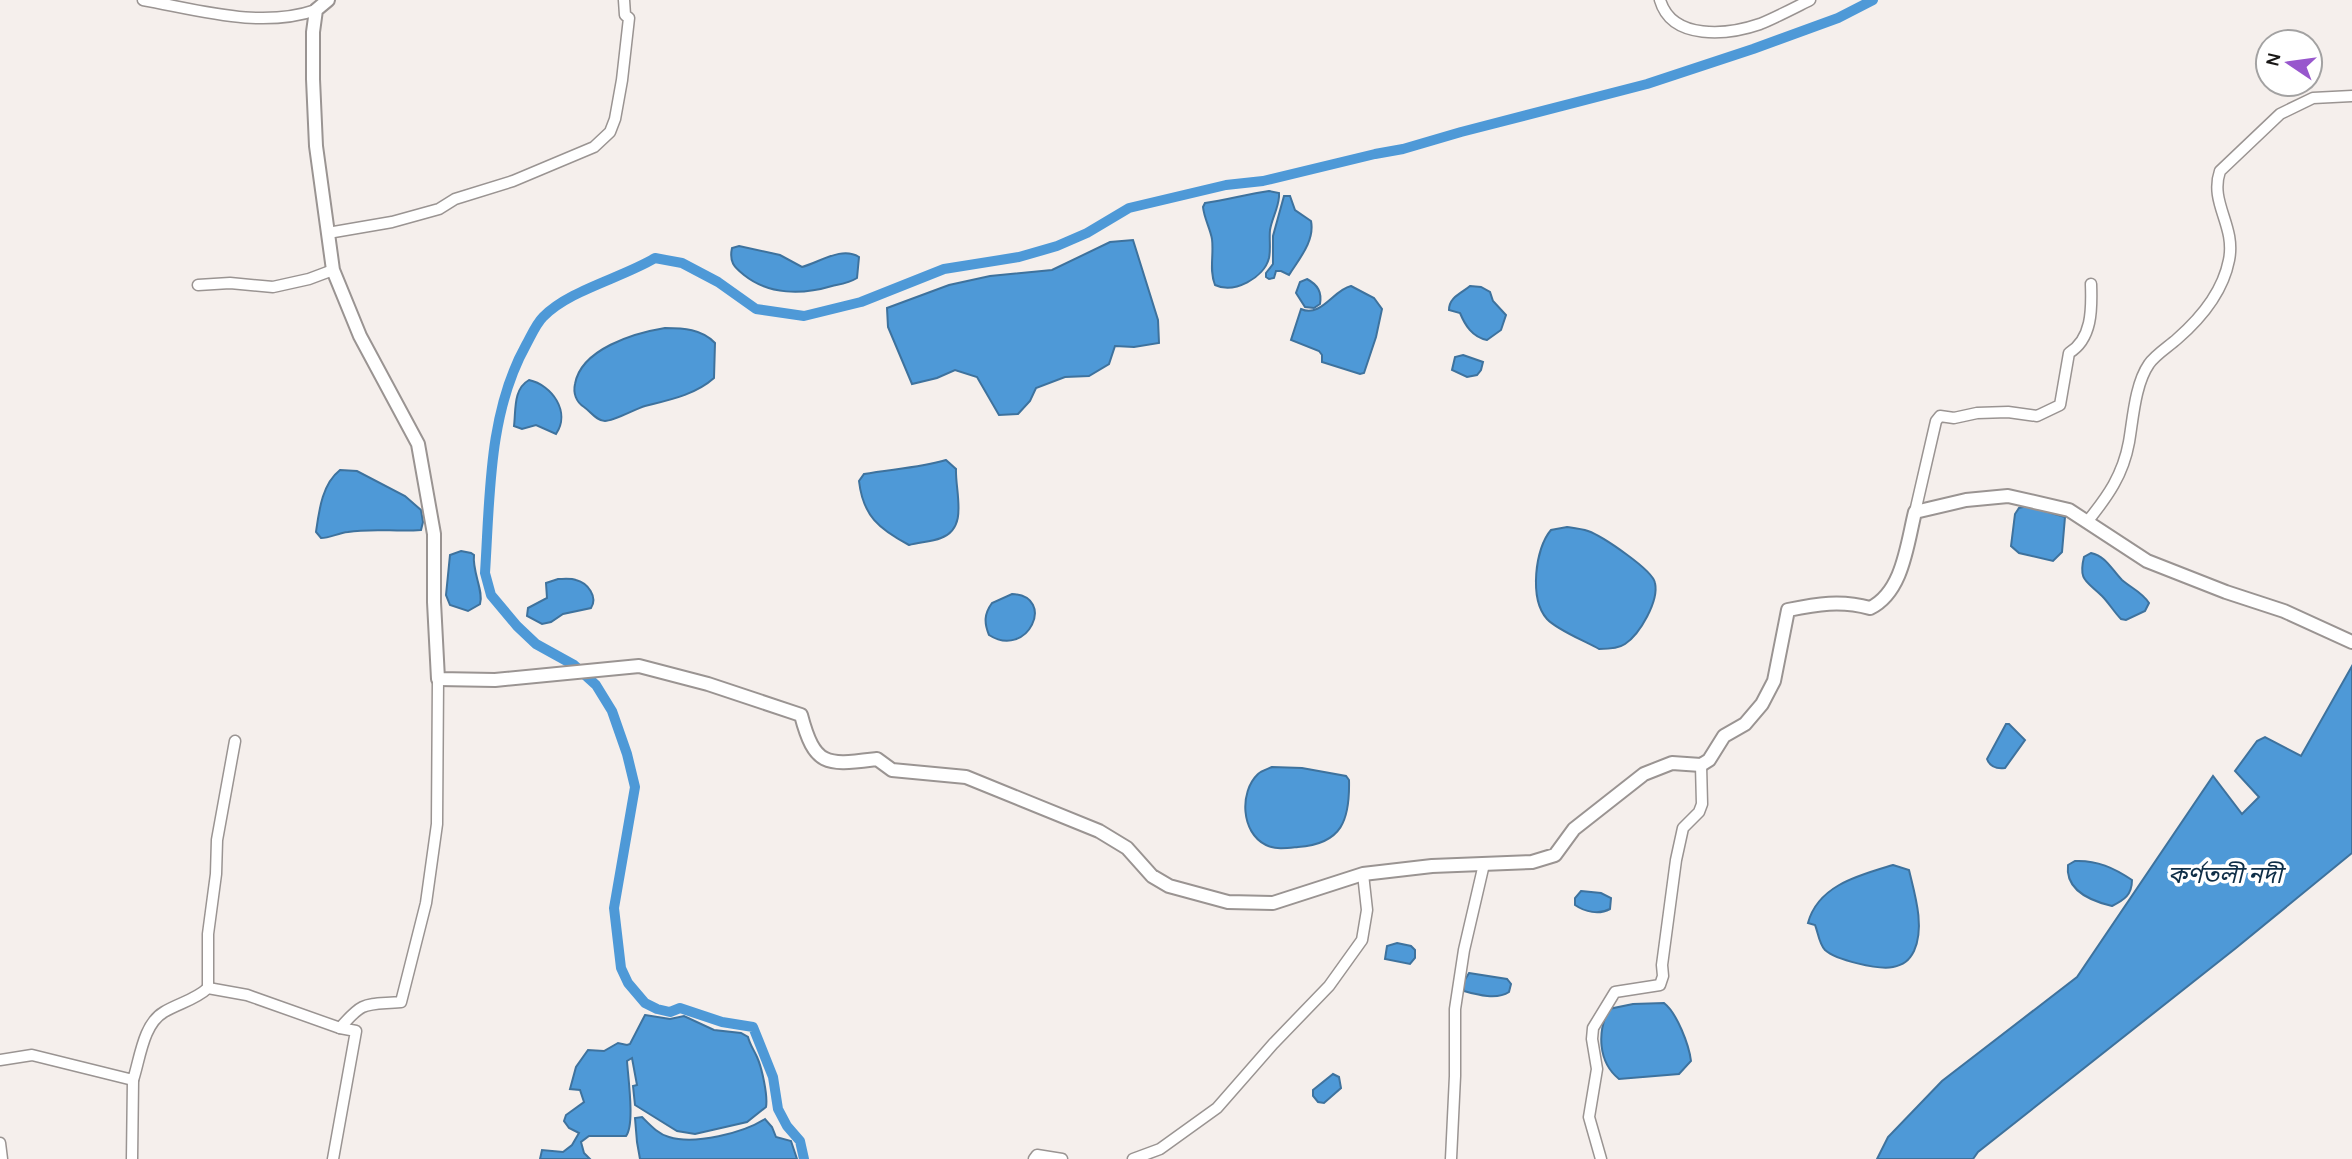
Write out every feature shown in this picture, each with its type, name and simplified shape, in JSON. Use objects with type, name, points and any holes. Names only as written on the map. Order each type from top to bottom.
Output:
[{"type":"street","points":[[143,0],[222,15],[278,19],[316,10],[328,0]]},
{"type":"street","points":[[328,233],[393,222],[439,209],[455,199],[513,181],[594,147],[610,132],[615,119],[629,18],[625,15],[624,0]]},
{"type":"street","points":[[1660,0],[1663,10],[1671,20],[1698,32],[1716,32],[1740,30],[1762,23],[1810,0]]},
{"type":"street","points":[[316,10],[313,32],[316,146],[333,270],[360,336],[418,444],[434,534],[438,679],[437,824],[426,903],[401,1003],[365,1005],[356,1009],[340,1028]]},
{"type":"street","points":[[2087,522],[2111,492],[2118,478],[2129,445],[2135,399],[2149,364],[2197,320],[2224,276],[2230,258],[2230,230],[2216,192],[2220,171],[2280,114],[2313,98],[2352,96]]},
{"type":"street","points":[[198,285],[230,283],[273,287],[309,279],[333,270]]},
{"type":"street","points":[[438,679],[495,680],[639,666],[708,684],[801,715],[808,742],[820,757],[840,763],[877,759],[892,770],[966,777],[1100,831],[1127,848],[1152,876],[1169,886],[1228,902],[1273,903],[1363,874],[1432,866],[1532,863],[1555,855],[1574,829],[1644,775],[1672,763],[1701,765],[1709,760],[1724,736],[1745,724],[1762,704],[1774,681],[1788,610],[1827,602],[1870,608],[1886,597],[1902,566],[1936,421],[1940,416],[1954,418],[1977,413],[2008,412],[2037,416],[2060,405],[2069,353],[2078,348],[2085,339],[2092,304],[2091,285]]},
{"type":"street","points":[[1915,512],[1966,500],[2008,496],[2069,510],[2147,561],[2284,611],[2352,642]]},
{"type":"street","points":[[132,1159],[133,1080],[150,1024],[161,1013],[199,996],[208,988],[208,934],[216,874],[217,840],[235,741]]},
{"type":"street","points":[[1601,1159],[1589,1117],[1597,1069],[1593,1028],[1615,992],[1660,985],[1676,860],[1683,828],[1699,812],[1702,804],[1701,765]]},
{"type":"street","points":[[1451,1159],[1455,1009],[1464,950],[1484,864]]},
{"type":"street","points":[[1133,1159],[1160,1150],[1217,1108],[1329,986],[1362,940],[1367,910],[1363,874]]},
{"type":"street","points":[[208,988],[247,995],[340,1028],[356,1031],[333,1159]]},
{"type":"street","points":[[0,1060],[32,1055],[133,1080]]},
{"type":"street","points":[[0,1143],[2,1159]]},
{"type":"street","points":[[1034,1159],[1037,1155],[1062,1159]]},
{"type":"water","points":[[1269,191],[1279,193],[1279,197],[1270,230],[1270,255],[1266,265],[1255,278],[1239,286],[1215,285],[1212,274],[1212,239],[1203,207],[1205,203]]},
{"type":"water","points":[[1284,196],[1290,196],[1295,210],[1311,221],[1311,236],[1289,275],[1276,271],[1274,278],[1269,279],[1266,273],[1273,264],[1273,236]]},
{"type":"water","points":[[1133,240],[1158,320],[1159,343],[1134,347],[1115,346],[1109,364],[1089,376],[1065,377],[1036,388],[1030,401],[1018,414],[999,415],[977,377],[955,370],[912,384],[888,327],[887,308],[949,285],[990,276],[1052,270],[1110,242]]},
{"type":"water","points":[[739,246],[780,255],[802,267],[838,254],[852,254],[859,257],[857,278],[809,291],[775,290],[754,282],[735,267],[731,257],[732,248]]},
{"type":"water","points":[[1307,279],[1320,292],[1320,304],[1314,308],[1305,307],[1296,293],[1300,282]]},
{"type":"water","points":[[1351,286],[1374,298],[1382,309],[1364,373],[1360,374],[1322,362],[1319,351],[1291,340],[1301,309],[1315,310]]},
{"type":"water","points":[[1470,286],[1481,287],[1490,292],[1493,301],[1506,315],[1501,330],[1487,340],[1470,330],[1460,313],[1449,310],[1454,299]]},
{"type":"water","points":[[665,328],[698,332],[715,343],[714,378],[690,393],[605,421],[599,420],[579,403],[575,384],[587,361],[598,352],[624,339]]},
{"type":"water","points":[[1463,355],[1483,362],[1477,375],[1467,377],[1452,370],[1455,357]]},
{"type":"water","points":[[529,380],[545,387],[557,401],[561,417],[556,434],[536,425],[522,429],[514,426],[518,394]]},
{"type":"water","points":[[946,460],[956,469],[959,508],[958,518],[950,533],[937,539],[909,545],[874,520],[861,493],[859,481],[864,474]]},
{"type":"water","points":[[340,470],[357,471],[405,496],[421,510],[421,530],[357,531],[321,538],[316,532],[322,498],[329,483]]},
{"type":"water","points":[[2027,506],[2065,517],[2062,552],[2053,561],[2019,553],[2011,546],[2015,514],[2019,508]]},
{"type":"water","points":[[1567,527],[1588,531],[1615,546],[1646,570],[1655,583],[1654,599],[1647,616],[1637,633],[1622,646],[1599,649],[1557,627],[1541,610],[1536,574],[1541,549],[1551,530]]},
{"type":"water","points":[[461,551],[474,555],[481,599],[480,604],[468,611],[450,605],[446,595],[450,555]]},
{"type":"water","points":[[2091,553],[2105,560],[2122,580],[2146,599],[2149,603],[2145,611],[2126,620],[2118,616],[2083,576],[2084,557]]},
{"type":"water","points":[[558,579],[574,579],[584,584],[591,591],[591,608],[563,614],[542,624],[527,616],[528,608],[547,598],[546,583]]},
{"type":"water","points":[[1012,594],[1026,597],[1033,605],[1035,614],[1032,625],[1025,634],[1015,639],[1003,640],[989,635],[986,615],[989,607]]},
{"type":"water","name":"কর্ণতলী নদী","points":[[2352,666],[2352,853],[1978,1152],[1973,1159],[1877,1159],[1888,1137],[1942,1081],[2077,977],[2213,776],[2242,814],[2259,797],[2235,771],[2257,741],[2265,737],[2301,756]]},
{"type":"water","points":[[2006,724],[2025,740],[2005,768],[1997,768],[1987,759]]},
{"type":"water","points":[[1272,767],[1302,768],[1346,776],[1349,780],[1348,807],[1345,818],[1334,835],[1313,845],[1286,848],[1270,847],[1258,839],[1247,822],[1246,801],[1252,782],[1259,773]]},
{"type":"water","points":[[2075,861],[2098,863],[2112,868],[2132,880],[2129,893],[2112,906],[2081,893],[2075,888],[2068,874],[2068,865]]},
{"type":"water","points":[[1893,865],[1909,870],[1916,900],[1919,932],[1910,957],[1897,966],[1886,968],[1847,961],[1830,954],[1820,941],[1815,925],[1808,923],[1813,910],[1821,899],[1842,884]]},
{"type":"water","points":[[1581,891],[1601,893],[1611,898],[1610,909],[1592,912],[1575,905],[1575,898]]},
{"type":"water","points":[[1397,943],[1411,946],[1415,950],[1415,958],[1410,964],[1385,959],[1387,946]]},
{"type":"water","points":[[1469,973],[1507,979],[1511,984],[1509,992],[1493,996],[1464,991],[1463,983]]},
{"type":"water","points":[[1664,1003],[1682,1030],[1691,1061],[1679,1074],[1619,1079],[1603,1055],[1601,1037],[1609,1009],[1633,1004]]},
{"type":"water","points":[[645,1015],[670,1019],[684,1016],[714,1030],[741,1033],[748,1037],[763,1075],[766,1107],[747,1122],[695,1134],[677,1131],[635,1105],[633,1086],[637,1085],[632,1058],[627,1061],[631,1112],[626,1136],[589,1136],[581,1142],[584,1153],[590,1159],[540,1159],[542,1150],[563,1152],[572,1145],[579,1133],[569,1128],[564,1121],[566,1115],[584,1102],[580,1090],[570,1089],[576,1067],[588,1050],[604,1051],[618,1043],[630,1044]]},
{"type":"water","points":[[1333,1074],[1339,1077],[1341,1088],[1324,1103],[1318,1102],[1313,1096],[1313,1090]]},
{"type":"water","points":[[642,1117],[665,1136],[692,1140],[732,1133],[765,1119],[776,1137],[791,1141],[797,1159],[640,1159],[635,1118]]},
{"type":"waterway","points":[[804,1159],[800,1141],[787,1126],[778,1109],[773,1077],[753,1027],[722,1022],[680,1008],[670,1012],[657,1009],[645,1003],[628,983],[621,968],[614,908],[635,787],[612,711],[596,685],[574,665],[536,644],[491,595],[485,573],[490,485],[498,427],[514,371],[543,317],[567,299],[655,258],[682,263],[718,282],[756,309],[804,316],[861,302],[944,269],[1019,257],[1057,246],[1087,233],[1129,208],[1403,149],[1647,84],[1838,18],[1873,0]]}]
